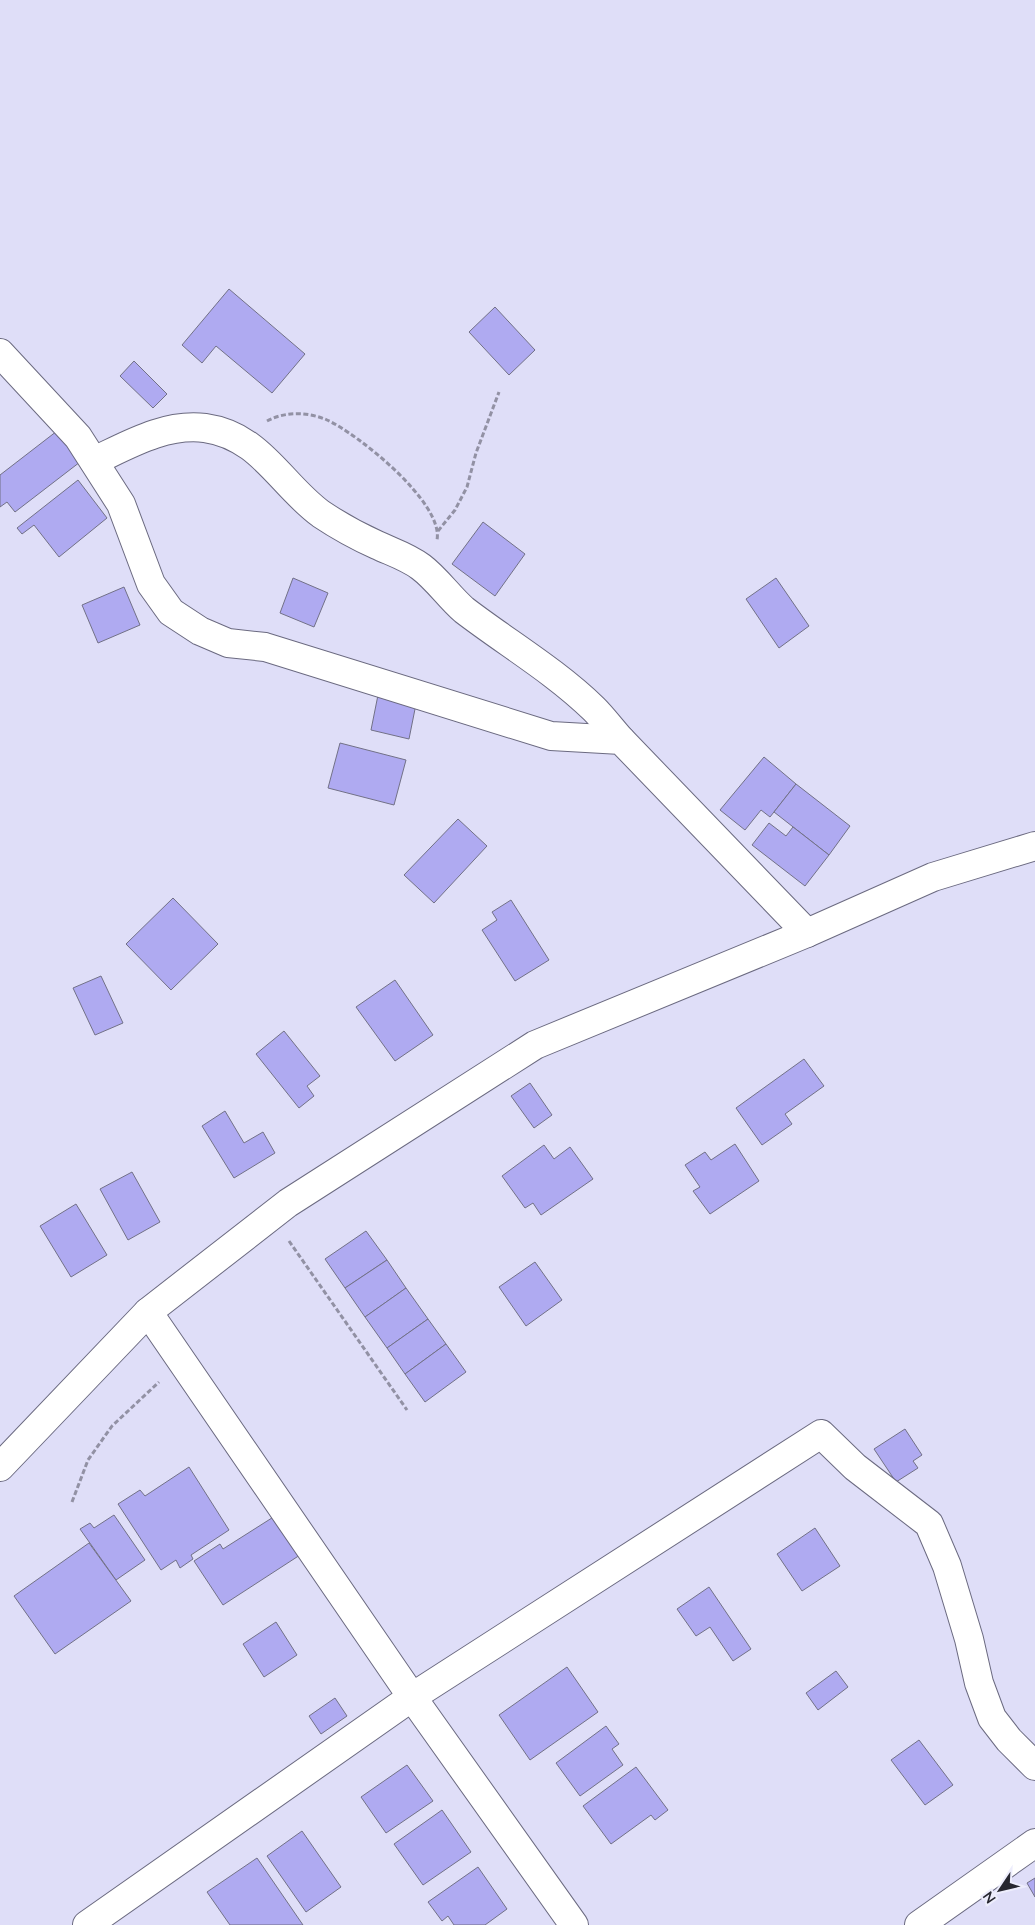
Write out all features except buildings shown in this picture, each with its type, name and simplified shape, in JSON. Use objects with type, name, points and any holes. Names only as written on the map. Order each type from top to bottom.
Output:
[{"type":"street","points":[[0,353],[78,437],[121,504],[151,584],[171,612],[200,631],[228,643],[265,647],[551,736],[621,740]]},
{"type":"street","points":[[94,461],[143,437],[172,429],[204,428],[227,434],[251,445],[299,495],[320,513],[350,532],[403,556],[421,567],[463,608],[551,673],[594,709],[621,740],[807,933]]},
{"type":"street","points":[[0,1467],[148,1312],[288,1203],[535,1045],[807,933],[934,877],[1035,846]]},
{"type":"street","points":[[148,1312],[412,1697],[574,1925]]},
{"type":"street","points":[[87,1925],[412,1697],[821,1434],[855,1467],[929,1524],[947,1566],[969,1639],[979,1683],[992,1718],[1009,1740],[1035,1766]]},
{"type":"street","points":[[919,1925],[1035,1843]]},
{"type":"path","points":[[431,576],[438,532],[455,510],[466,487],[476,453],[499,392]]},
{"type":"path","points":[[262,456],[259,433],[264,423],[274,417],[287,414],[308,414],[326,419],[352,434],[403,478],[425,503],[438,532]]},
{"type":"path","points":[[271,1216],[407,1410]]},
{"type":"path","points":[[72,1502],[88,1460],[112,1426],[182,1362]]}]
